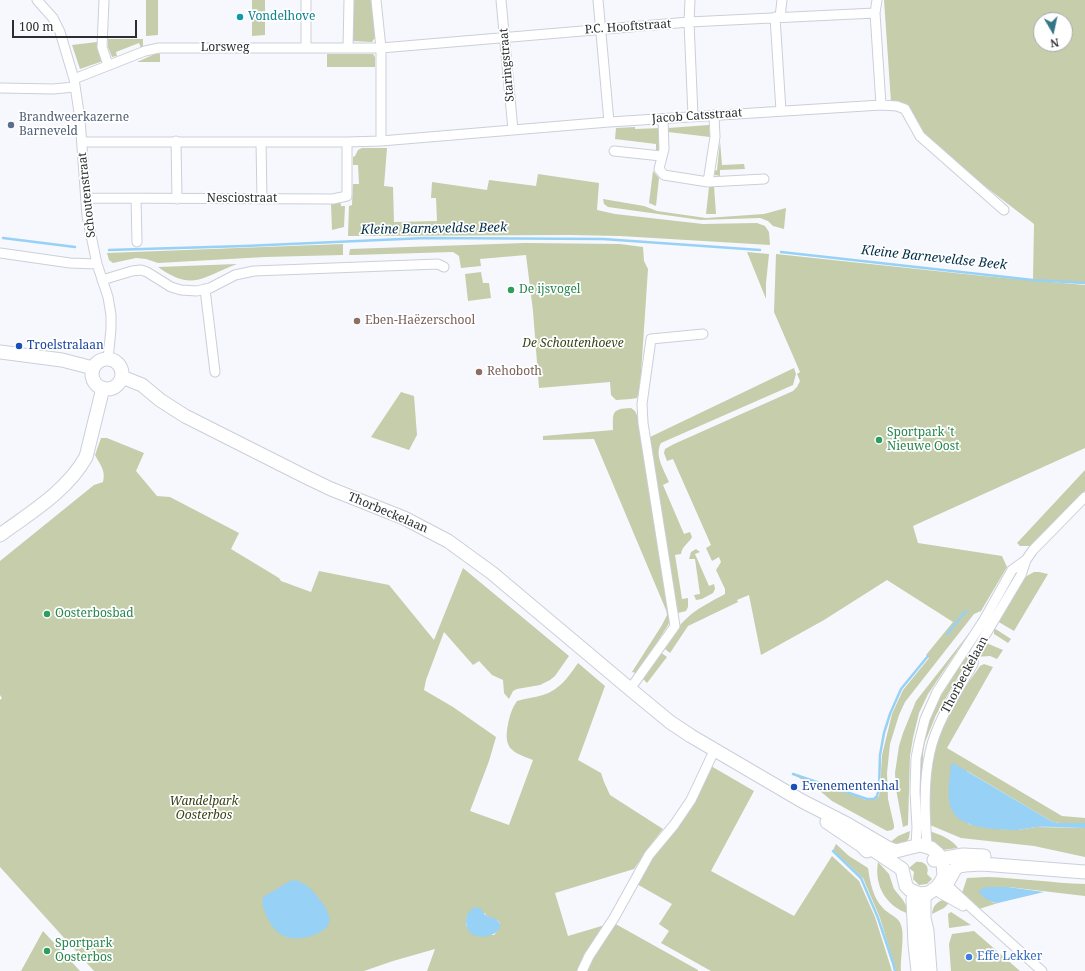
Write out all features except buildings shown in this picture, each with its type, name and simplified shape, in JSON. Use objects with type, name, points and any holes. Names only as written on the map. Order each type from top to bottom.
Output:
[{"type":"main road","points":[[0,352],[62,360],[93,368]]},
{"type":"main road","points":[[108,359],[114,360],[119,365],[122,370],[122,377],[115,386],[103,388],[94,380],[92,374],[93,368],[102,360],[108,359]]},
{"type":"main road","name":"Thorbeckelaan","points":[[122,377],[142,385],[160,400],[186,416],[306,477],[331,489],[404,518],[448,541],[492,574],[670,722],[714,751],[802,801],[847,824],[883,846],[896,851],[926,852]]},
{"type":"main road","points":[[0,536],[58,491],[80,468],[86,457],[103,388]]},
{"type":"main road","name":"Thorbeckelaan","points":[[802,801],[872,855],[897,869]]},
{"type":"main road","points":[[918,971],[915,944],[934,890],[944,869],[926,852]]},
{"type":"main road","points":[[934,890],[904,894],[898,885],[897,869],[905,857],[926,852],[1085,867]]},
{"type":"main road","points":[[930,971],[927,930],[934,890],[959,866],[982,864],[1085,872]]},
{"type":"street","name":"Schoutenstraat","points":[[37,0],[53,18],[60,32],[75,83],[80,119],[87,216],[97,264],[108,297],[111,315],[108,359]]},
{"type":"street","points":[[104,0],[102,47],[108,65]]},
{"type":"street","points":[[306,0],[306,47]]},
{"type":"street","points":[[348,48],[349,0]]},
{"type":"street","points":[[376,0],[381,48],[381,141]]},
{"type":"street","name":"Staringstraat","points":[[500,0],[513,130]]},
{"type":"street","points":[[598,0],[602,28],[609,122]]},
{"type":"street","points":[[690,0],[689,22],[693,116]]},
{"type":"street","points":[[781,111],[778,17],[782,0]]},
{"type":"street","points":[[877,0],[875,13],[881,105]]},
{"type":"street","name":"P.C. Hooftstraat","points":[[381,48],[602,28],[778,17],[875,13]]},
{"type":"street","name":"Lorsweg","points":[[0,88],[53,88],[75,83],[108,65],[145,51],[159,48],[381,48]]},
{"type":"street","name":"Jacob Catsstraat","points":[[82,142],[381,141],[693,116],[881,105],[897,106],[905,109],[920,136],[1004,210]]},
{"type":"street","points":[[708,182],[716,137],[714,115]]},
{"type":"street","points":[[663,119],[664,149],[661,156],[659,169],[664,175],[708,182],[764,179]]},
{"type":"street","points":[[176,141],[177,198]]},
{"type":"street","points":[[261,142],[262,199]]},
{"type":"street","name":"Nesciostraat","points":[[86,198],[333,199],[347,196],[347,142]]},
{"type":"street","points":[[614,151],[661,156]]},
{"type":"street","points":[[136,198],[136,242]]},
{"type":"street","points":[[0,253],[70,263],[97,264]]},
{"type":"street","points":[[102,280],[132,271],[141,270],[147,272],[171,287],[192,291],[205,289],[235,275],[254,271],[438,264],[444,267]]},
{"type":"street","points":[[205,289],[215,372]]},
{"type":"street","points":[[630,689],[675,626],[643,423],[642,404],[650,339],[703,334]]},
{"type":"street","name":"Thorbeckelaan","points":[[926,852],[926,776],[930,750],[943,716],[973,664],[974,654],[1021,575],[1026,560],[1033,550],[1085,496]]},
{"type":"street","name":"Thorbeckelaan","points":[[926,852],[915,792],[918,743],[925,719],[933,701],[984,620],[1012,570],[1026,560]]},
{"type":"street","points":[[582,971],[589,956],[614,918],[649,855],[674,826],[691,800],[714,751]]},
{"type":"street","points":[[934,890],[975,912],[1042,971]]},
{"type":"green space","points":[[146,0],[158,0],[158,35],[146,36]]},
{"type":"green space","points":[[252,0],[265,0],[265,35],[252,36]]},
{"type":"green space","points":[[353,0],[372,0],[377,39],[374,39],[372,42],[352,41]]},
{"type":"green space","points":[[884,0],[1085,0],[1085,284],[1033,280],[1034,224],[935,145],[923,134],[916,120],[891,102]]},
{"type":"green space","points":[[108,39],[143,39],[143,47],[141,48],[139,43],[116,52],[117,56],[112,57],[108,47]]},
{"type":"green space","points":[[97,42],[103,61],[80,69],[72,45]]},
{"type":"green space","points":[[155,54],[160,54],[160,62],[137,62]]},
{"type":"green space","points":[[327,54],[373,54],[375,57],[375,67],[327,67]]},
{"type":"green space","points":[[709,125],[710,137],[668,132],[668,128]]},
{"type":"green space","points":[[635,127],[635,129],[661,128],[660,150],[656,152],[656,144],[615,139],[616,128]]},
{"type":"green space","points":[[720,141],[722,165],[744,164],[745,169],[720,170],[720,176],[715,175],[714,171],[717,170]]},
{"type":"green space","points":[[362,148],[387,148],[384,186],[393,187],[394,222],[437,221],[436,198],[431,198],[432,182],[487,190],[489,180],[536,186],[538,174],[599,183],[597,210],[615,214],[703,224],[757,223],[765,226],[769,232],[770,245],[620,236],[348,236],[349,206],[352,205],[353,184],[359,184],[358,165],[353,165],[353,157],[358,150]]},
{"type":"green space","points":[[653,171],[659,178],[656,206],[649,203]]},
{"type":"green space","points":[[714,186],[716,214],[706,214],[709,187]]},
{"type":"green space","points":[[603,199],[644,206],[657,211],[706,218],[764,214],[786,208],[784,229],[773,226],[768,221],[760,218],[701,220],[608,207],[604,204]]},
{"type":"green space","points":[[340,200],[341,206],[345,206],[344,227],[332,230],[331,203]]},
{"type":"green space","name":"De Schoutenhoeve","points":[[525,243],[620,244],[643,247],[644,261],[648,269],[640,389],[637,398],[616,400],[611,395],[610,382],[539,388],[533,311],[526,255],[480,259],[481,266],[461,268],[459,256],[453,252],[349,255],[350,249]]},
{"type":"green space","points":[[343,244],[343,255],[265,257],[158,263],[146,259],[136,258],[113,263],[109,260],[107,253]]},
{"type":"green space","points":[[747,252],[769,254],[766,299]]},
{"type":"green space","name":"Sportpark 't Nieuwe Oost","points":[[776,254],[983,276],[1085,285],[1085,448],[913,526],[918,543],[1002,556],[1007,567],[981,611],[974,614],[905,702],[899,715],[890,744],[887,773],[888,799],[894,828],[887,831],[832,801],[820,791],[793,774],[866,800],[874,800],[879,796],[882,755],[892,714],[903,690],[929,658],[926,655],[953,622],[887,580],[824,620],[761,655],[749,595],[737,600],[738,602],[688,626],[670,653],[665,649],[669,640],[684,621],[696,611],[725,594],[725,589],[716,570],[721,562],[719,557],[712,561],[706,548],[711,545],[673,459],[667,461],[664,453],[665,449],[793,391],[800,381],[797,374],[800,372],[774,312]]},
{"type":"green space","points":[[237,264],[198,280],[180,279],[170,275],[158,267]]},
{"type":"green space","points":[[481,272],[483,283],[489,283],[491,298],[468,301],[465,274]]},
{"type":"green space","points":[[794,368],[796,374],[793,385],[661,443],[659,448],[659,457],[662,468],[669,482],[663,485],[684,534],[690,532],[692,537],[681,554],[675,555],[682,599],[688,598],[688,607],[686,611],[678,613],[650,437]]},
{"type":"green space","points":[[401,392],[414,396],[417,435],[409,450],[371,437]]},
{"type":"green space","points":[[631,408],[635,411],[641,424],[672,615],[668,625],[636,673],[632,672],[662,625],[667,615],[666,610],[594,439],[543,440],[543,436],[613,430],[614,413],[620,409]]},
{"type":"green space","name":"Wandelpark Oosterbos","points":[[101,438],[107,438],[144,453],[136,471],[157,496],[170,497],[239,533],[231,549],[279,578],[281,581],[311,592],[319,571],[389,585],[434,640],[463,568],[569,656],[555,676],[550,680],[540,685],[517,689],[513,691],[509,699],[504,693],[503,680],[492,675],[479,661],[473,665],[444,632],[426,680],[424,690],[453,707],[496,737],[489,761],[470,811],[509,825],[533,760],[515,752],[508,744],[508,724],[511,712],[517,701],[543,695],[554,690],[571,673],[578,663],[605,686],[578,760],[601,773],[610,795],[663,829],[634,869],[555,893],[568,936],[605,925],[579,971],[427,971],[435,949],[364,971],[94,971],[0,867],[0,700],[2,698],[0,695],[0,561],[94,485],[103,482],[104,474],[95,455]],"holes":[[[485,913],[486,916],[497,920],[500,924],[500,927],[494,935],[471,933],[466,925],[466,918]]]},
{"type":"green space","points":[[1085,470],[1085,491],[1033,545],[1020,546],[1017,543]]},
{"type":"green space","points":[[696,549],[700,552],[695,554],[709,586],[714,584],[715,589],[713,593],[702,599],[696,600],[694,595],[700,594],[695,559],[689,559],[691,552]]},
{"type":"green space","points":[[1034,572],[1048,574],[1014,631],[997,621],[1025,577]]},
{"type":"green space","points":[[994,628],[1011,639],[1008,643],[994,634]]},
{"type":"green space","points":[[970,632],[928,694],[919,713],[910,756],[908,825],[903,827],[896,789],[895,773],[899,746],[903,733],[916,701]]},
{"type":"green space","points":[[984,642],[1003,650],[997,659],[990,656],[976,657]]},
{"type":"green space","points":[[660,654],[667,657],[647,683],[643,677]]},
{"type":"green space","points":[[965,656],[969,658],[936,715],[925,742],[923,753],[922,821],[920,822],[920,762],[927,727],[937,702]]},
{"type":"green space","points":[[984,664],[993,667],[947,748],[1062,816],[1085,818],[1085,823],[1059,823],[1051,821],[967,771],[968,824],[1018,830],[1036,827],[1085,828],[1085,857],[1034,846],[961,838],[930,825],[931,770],[936,740],[952,707],[980,666]]},
{"type":"green space","points":[[711,766],[754,791],[711,871],[794,916],[832,856],[859,881],[875,917],[892,971],[711,971],[661,943],[669,931],[659,924],[672,904],[635,883]]},
{"type":"green space","points":[[910,831],[909,838],[904,846],[888,844],[898,836]]},
{"type":"green space","points":[[929,831],[949,839],[958,848],[942,850],[930,841]]},
{"type":"green space","points":[[836,844],[849,856],[868,868],[874,895],[885,910],[900,922],[903,935],[901,971],[896,971],[880,918],[863,878],[833,850]]},
{"type":"green space","points":[[878,862],[889,874],[894,889],[903,900],[909,914],[894,906],[883,894],[878,879]]},
{"type":"green space","points":[[916,862],[922,862],[927,866],[927,874],[932,879],[927,884],[919,885],[913,879],[914,872],[909,868]]},
{"type":"green space","points":[[987,877],[1085,884],[1085,896],[1008,887],[991,902],[998,903],[979,909],[961,896],[967,878]]},
{"type":"green space","points":[[945,899],[950,902],[944,908],[932,914],[933,908],[936,904]]},
{"type":"green space","points":[[951,912],[971,925],[949,928],[948,914]]},
{"type":"green space","points":[[612,922],[698,970],[698,971],[584,971]]},
{"type":"green space","name":"Sportpark Oosterbos","points":[[43,931],[80,971],[21,971]]},
{"type":"green space","points":[[974,931],[1020,971],[951,971],[949,944],[952,934]]},
{"type":"water","points":[[953,763],[1051,821],[1059,823],[1085,823],[1085,828],[1036,827],[1018,830],[1002,830],[982,827],[965,822],[958,818],[953,812],[949,801],[949,782],[951,764]]},
{"type":"water","points":[[292,880],[296,880],[311,889],[327,911],[330,921],[329,924],[322,931],[314,935],[298,938],[285,936],[274,929],[266,915],[262,899],[263,897]]},
{"type":"water","points":[[988,887],[1008,887],[1044,892],[998,903],[987,900],[979,892],[981,889]]},
{"type":"water","points":[[477,907],[481,909],[486,916],[497,920],[500,925],[499,930],[494,934],[480,937],[473,934],[468,929],[466,920],[467,915],[471,910]]},
{"type":"waterway","name":"Kleine Barneveldse Beek","points":[[3,238],[75,247]]},
{"type":"waterway","name":"Kleine Barneveldse Beek","points":[[109,250],[425,238],[603,239],[760,250]]},
{"type":"waterway","name":"Kleine Barneveldse Beek","points":[[781,252],[1033,280],[1085,283]]},
{"type":"waterway","points":[[947,634],[966,611]]},
{"type":"waterway","points":[[793,774],[867,799],[874,799],[877,796],[879,789],[880,755],[884,733],[890,714],[901,689],[928,656]]},
{"type":"waterway","points":[[833,851],[861,878],[878,918],[895,971]]},
{"type":"place","name":"Vondelhove","points":[[240,17]]},
{"type":"place","name":"Brandweerkazerne Barneveld","points":[[11,125]]},
{"type":"place","name":"De ijsvogel","points":[[511,290]]},
{"type":"place","name":"Eben-Haëzerschool","points":[[357,321]]},
{"type":"place","name":"Troelstralaan","points":[[19,346]]},
{"type":"place","name":"Rehoboth","points":[[479,372]]},
{"type":"place","name":"Sportpark 't Nieuwe Oost","points":[[879,440]]},
{"type":"place","name":"Oosterbosbad","points":[[47,614]]},
{"type":"place","name":"Evenementenhal","points":[[794,787]]},
{"type":"place","name":"Sportpark Oosterbos","points":[[47,951]]},
{"type":"place","name":"Effe Lekker","points":[[969,957]]}]
